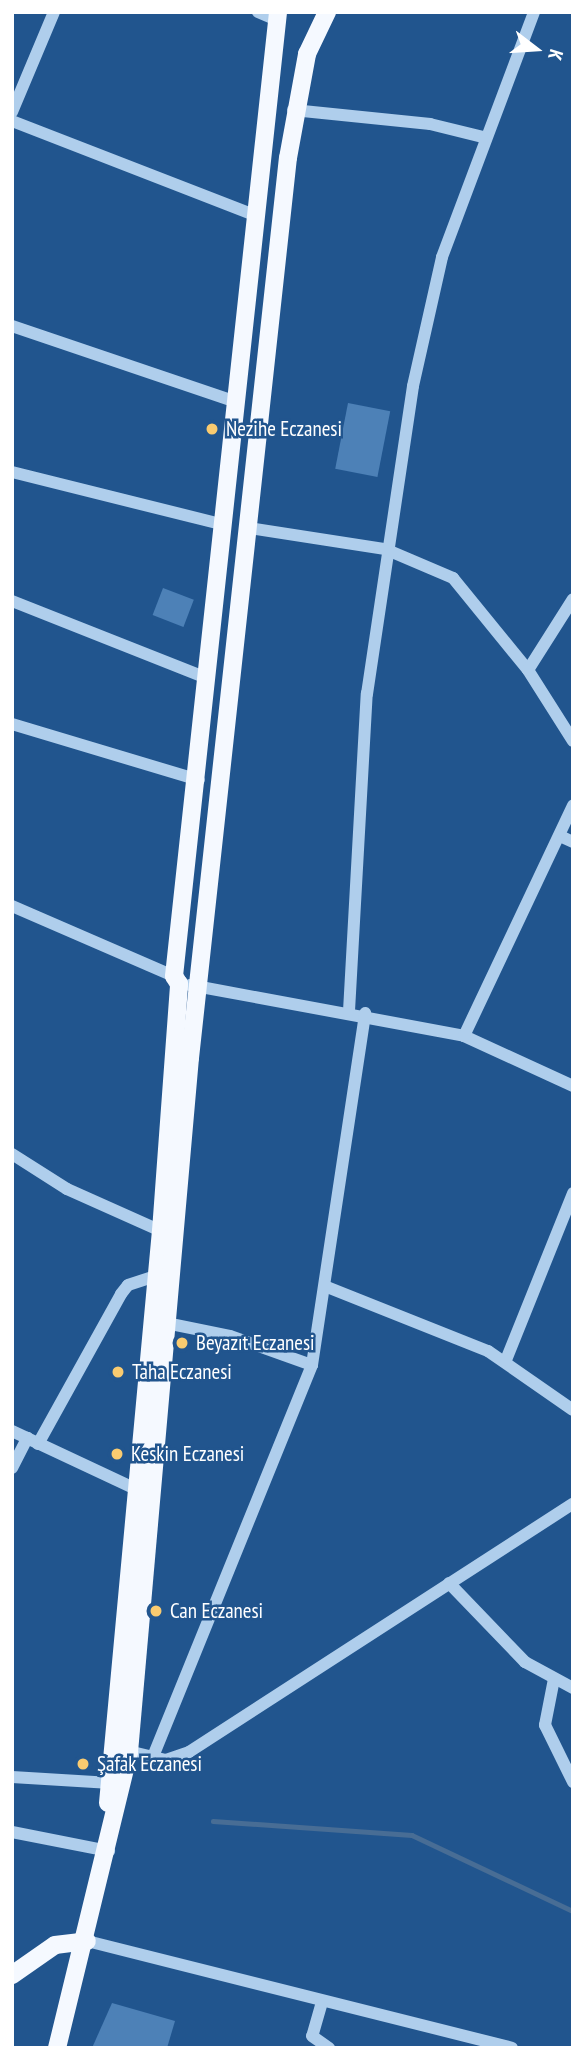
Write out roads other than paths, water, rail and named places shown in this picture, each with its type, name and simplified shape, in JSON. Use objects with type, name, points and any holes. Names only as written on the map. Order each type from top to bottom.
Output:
[{"type":"main road","points":[[105,1850],[111,1783],[122,1749],[138,1490],[198,986],[293,110],[307,54],[327,12]]},
{"type":"main road","points":[[57,2048],[87,1941],[122,1749],[159,1322],[156,1276],[176,980],[199,780],[206,678],[233,401],[257,216],[278,16]]},
{"type":"main road","points":[[12,1975],[55,1945],[87,1941]]},
{"type":"street","points":[[12,112],[54,12]]},
{"type":"street","points":[[258,12],[278,16]]},
{"type":"street","points":[[349,1011],[367,694],[385,549],[442,257],[483,137],[534,12]]},
{"type":"street","points":[[293,110],[430,124],[483,137]]},
{"type":"street","points":[[12,121],[257,216]]},
{"type":"street","points":[[12,326],[233,401]]},
{"type":"street","points":[[12,472],[220,524]]},
{"type":"street","points":[[249,528],[385,549],[453,578],[528,670],[573,741]]},
{"type":"street","points":[[528,670],[573,599]]},
{"type":"street","points":[[13,605],[206,678]]},
{"type":"street","points":[[12,724],[199,780]]},
{"type":"street","points":[[464,1036],[573,806]]},
{"type":"street","points":[[560,836],[573,842]]},
{"type":"street","points":[[12,906],[176,980],[198,986],[365,1013],[464,1036],[573,1086]]},
{"type":"street","points":[[152,1759],[255,1519],[312,1365],[327,1287],[365,1013]]},
{"type":"street","points":[[12,1154],[67,1189],[161,1231]]},
{"type":"street","points":[[506,1360],[573,1193]]},
{"type":"street","points":[[12,1468],[33,1441],[121,1294],[128,1285],[156,1276]]},
{"type":"street","points":[[327,1287],[506,1360],[573,1410]]},
{"type":"street","points":[[159,1322],[230,1336],[312,1365]]},
{"type":"street","points":[[12,1431],[138,1490]]},
{"type":"street","points":[[122,1749],[152,1759],[189,1752],[569,1506],[573,1495]]},
{"type":"street","points":[[449,1583],[492,1633],[554,1679],[573,1688]]},
{"type":"street","points":[[554,1679],[545,1725],[573,1782]]},
{"type":"street","points":[[12,1777],[111,1783]]},
{"type":"street","points":[[12,1832],[105,1850]]},
{"type":"street","points":[[87,1941],[322,2003],[512,2048]]},
{"type":"street","points":[[322,2003],[312,2036],[329,2048]]},
{"type":"waterway","points":[[213,1821],[412,1835],[573,1911]]},
{"type":"place","name":"Nezihe Eczanesi","points":[[212,429]]},
{"type":"place","name":"Beyazıt Eczanesi","points":[[182,1343]]},
{"type":"place","name":"Taha Eczanesi","points":[[118,1372]]},
{"type":"place","name":"Keskin Eczanesi","points":[[117,1454]]},
{"type":"place","name":"Can Eczanesi","points":[[156,1611]]},
{"type":"place","name":"Şafak Eczanesi","points":[[83,1764]]}]
